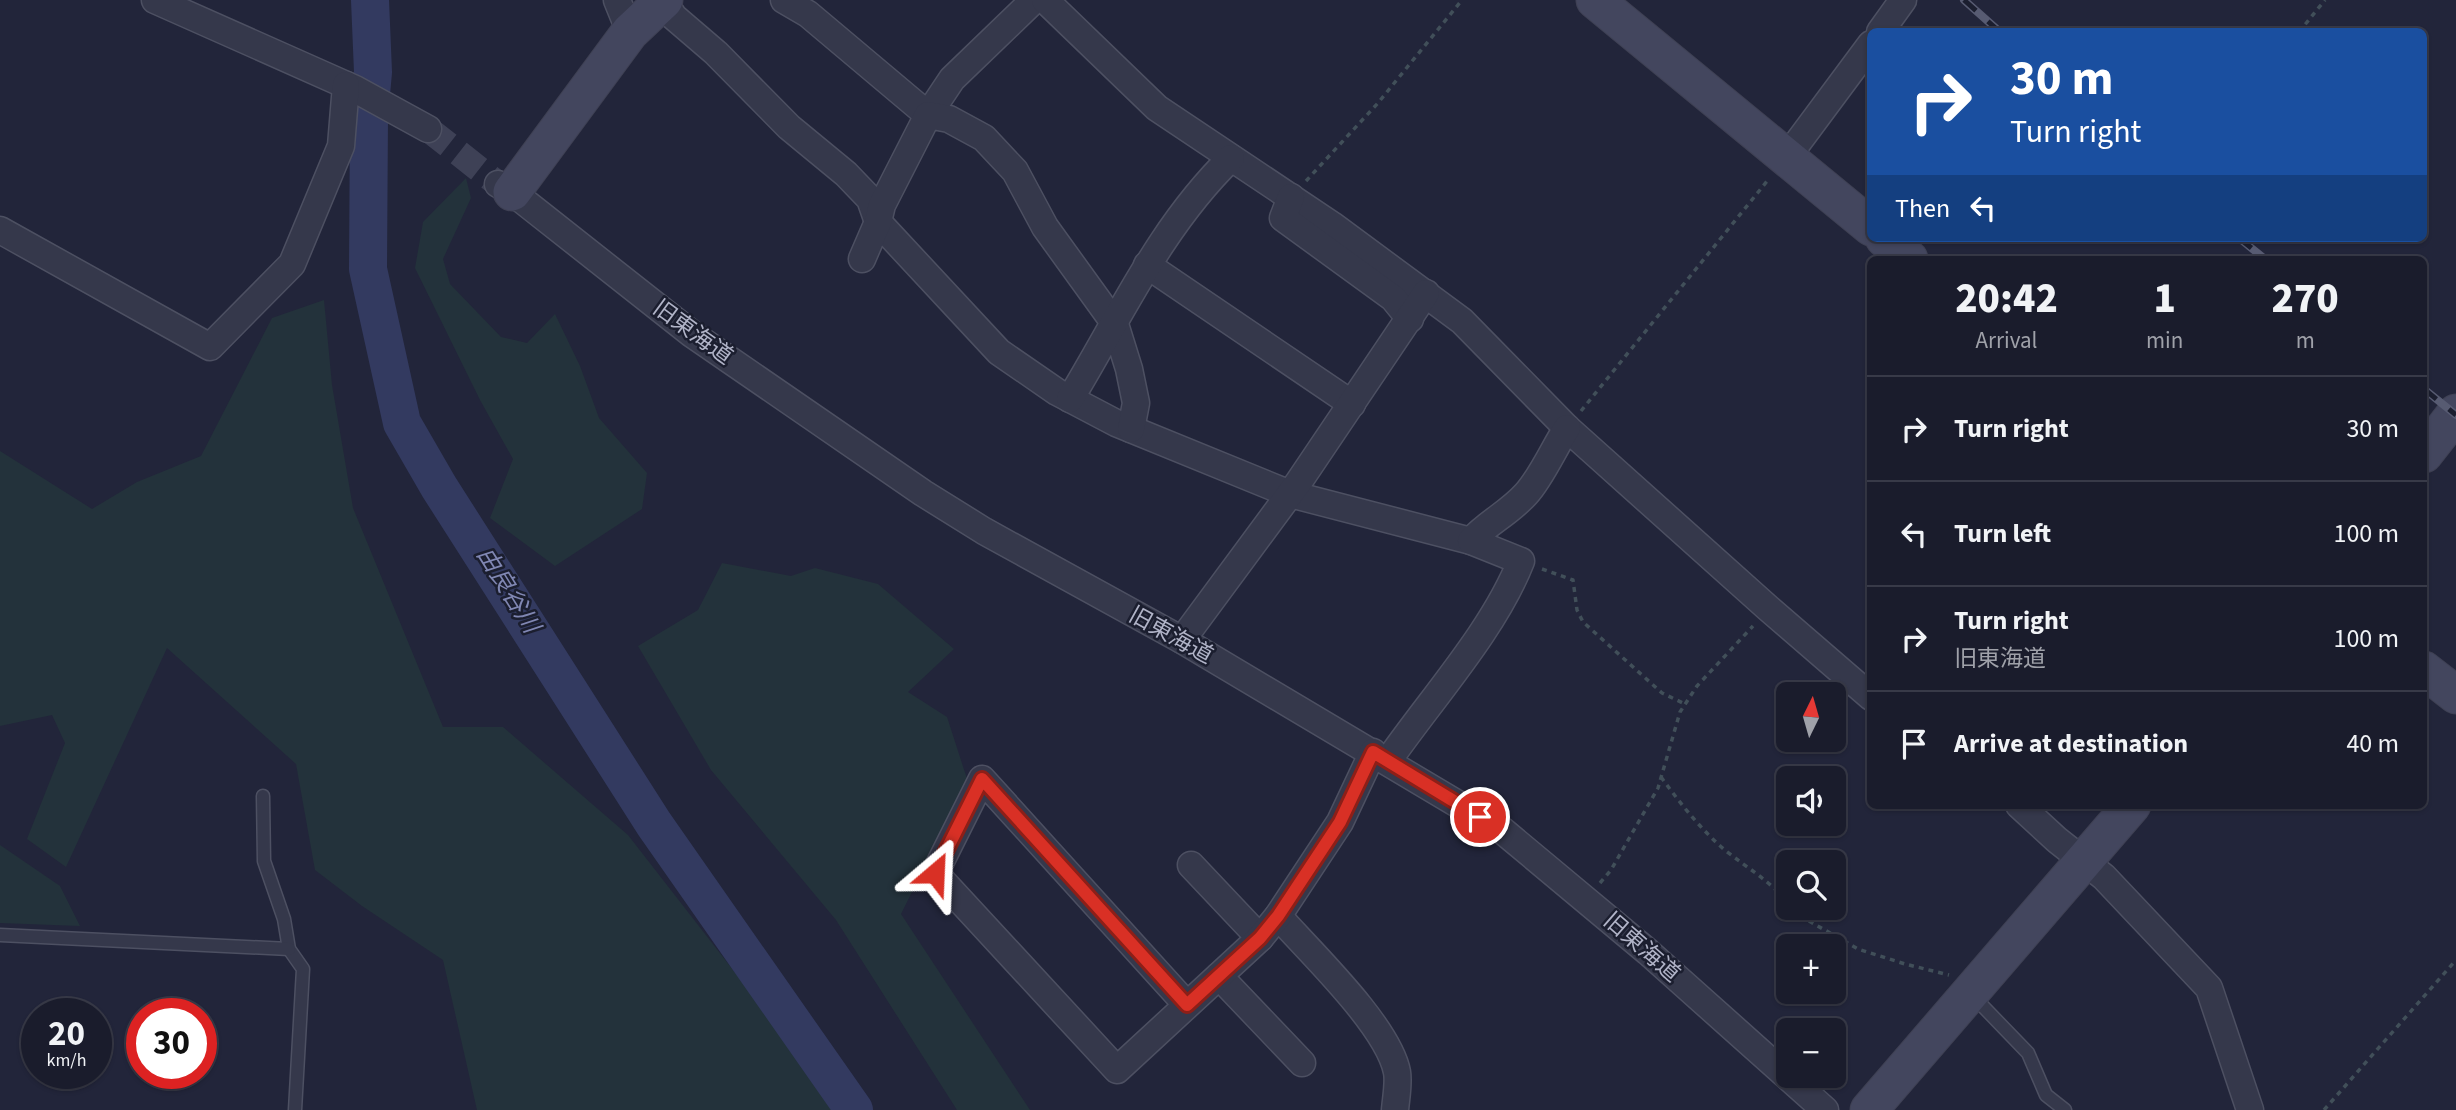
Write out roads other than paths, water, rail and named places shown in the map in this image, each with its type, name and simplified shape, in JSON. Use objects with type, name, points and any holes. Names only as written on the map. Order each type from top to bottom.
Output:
[{"type":"street","points":[[784,0],[808,14],[928,115],[950,119],[984,138],[1015,171],[1045,227],[1115,324],[1136,403],[1131,429]]},
{"type":"street","points":[[862,259],[878,222],[882,205],[928,115],[952,79],[1034,0]]},
{"type":"street","points":[[1045,0],[1157,108],[1291,197],[1462,321],[1567,428],[1867,694]]},
{"type":"street","points":[[1595,0],[1867,224]]},
{"type":"street","points":[[1883,28],[1903,0]]},
{"type":"street","points":[[505,188],[624,16],[663,1],[674,17],[716,53],[789,127],[854,182],[870,199],[878,222],[999,352],[1070,399],[1131,429],[1290,495],[1471,541],[1521,561],[1512,583],[1488,623],[1380,757],[1278,916],[1260,938],[1117,1070],[935,873],[982,779],[1187,1005]]},
{"type":"street","points":[[167,2],[350,87],[428,129]]},
{"type":"street","points":[[1787,157],[1867,49]]},
{"type":"street","points":[[0,230],[210,347],[292,264],[341,146],[350,87]]},
{"type":"street","points":[[1070,399],[1147,265],[1202,186],[1231,158]]},
{"type":"street","name":"旧東海道","points":[[505,188],[692,334],[923,493],[984,531],[1182,640],[1503,831],[1587,899],[1825,1110]]},
{"type":"street","points":[[1291,197],[1283,218],[1393,298],[1410,318]]},
{"type":"street","points":[[1889,242],[1905,256]]},
{"type":"street","points":[[1147,265],[1352,404]]},
{"type":"street","points":[[1182,640],[1290,495],[1426,293]]},
{"type":"street","points":[[2427,450],[2456,413]]},
{"type":"street","points":[[1471,541],[1483,528],[1506,514],[1528,492],[1567,428]]},
{"type":"street","points":[[2427,672],[2456,695]]},
{"type":"street","points":[[2024,809],[2083,862],[2105,877],[2209,988],[2250,1110]]},
{"type":"street","points":[[1869,1110],[2129,809]]},
{"type":"street","points":[[1191,865],[1260,938]]},
{"type":"street","points":[[1278,916],[1371,1021],[1384,1041],[1397,1072],[1395,1110]]},
{"type":"street","points":[[1219,976],[1302,1063]]},
{"type":"lane","points":[[263,796],[264,861],[284,919],[289,949],[303,969],[295,1110]]},
{"type":"lane","points":[[0,935],[289,949]]},
{"type":"lane","points":[[1974,987],[2028,1054],[2046,1095],[2064,1110]]},
{"type":"waterway","name":"由良谷川","points":[[370,0],[373,72],[369,116],[368,269],[402,423],[439,487],[654,824],[854,1110]]},
{"type":"tunnel","points":[[428,129],[498,184]]},
{"type":"railway","points":[[1964,0],[1996,28]]},
{"type":"railway","points":[[2244,242],[2261,256]]},
{"type":"railway","points":[[2427,391],[2456,415]]}]
